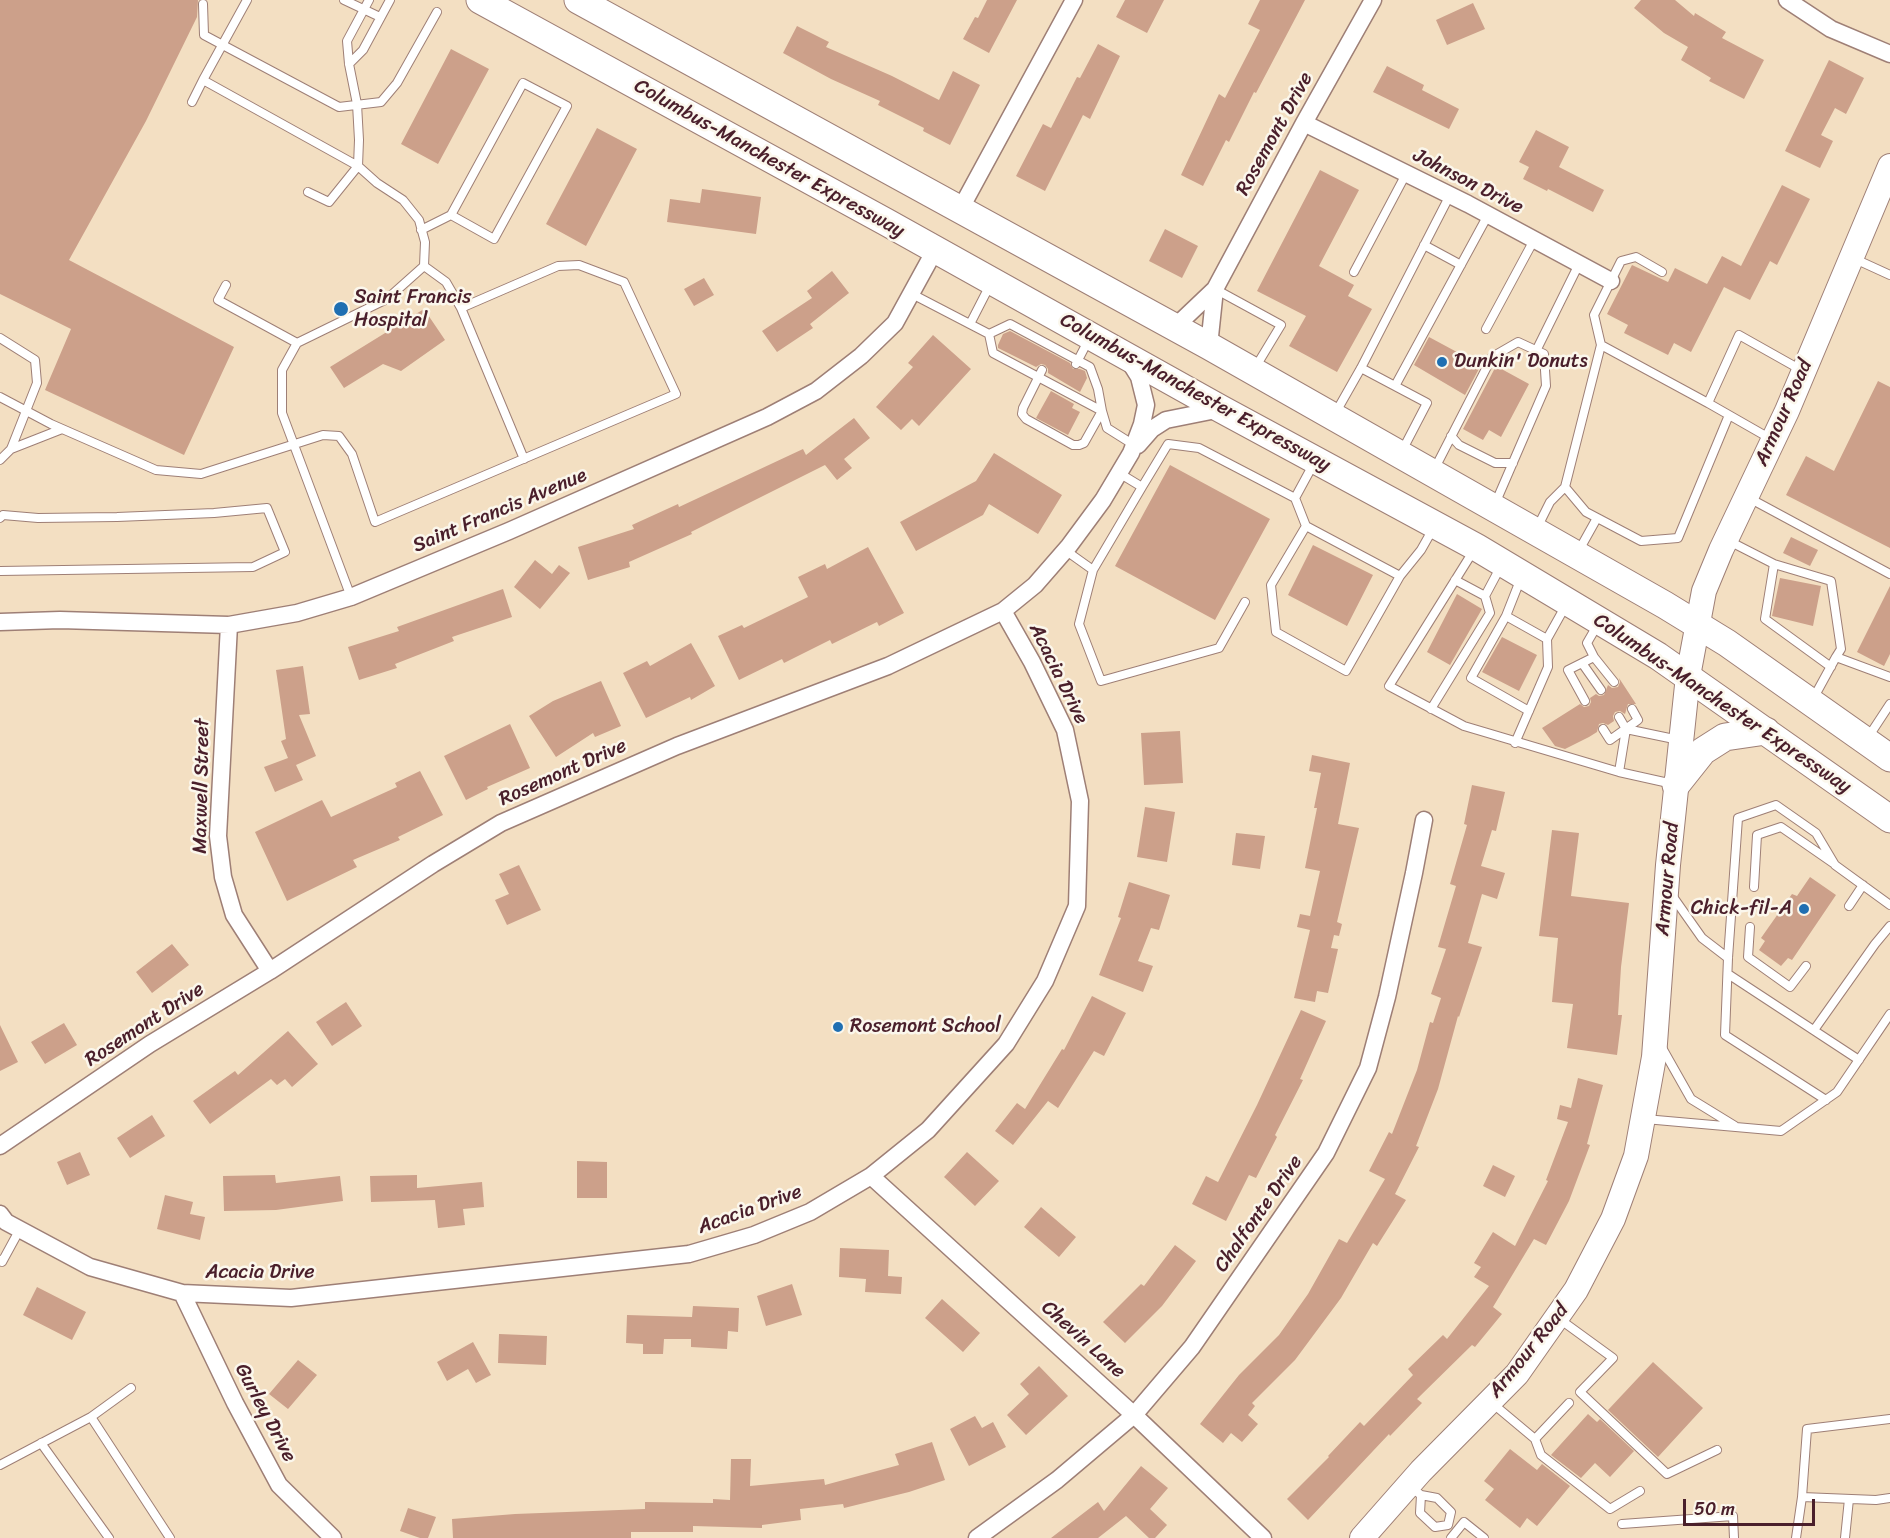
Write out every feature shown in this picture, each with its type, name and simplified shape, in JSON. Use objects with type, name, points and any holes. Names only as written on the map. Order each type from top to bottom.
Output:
[{"type":"main road","name":"Columbus-Manchester Expressway","points":[[480,0],[1476,547],[1688,676],[1890,819]]},
{"type":"main road","points":[[583,1],[1254,371],[1698,625],[1890,758]]},
{"type":"main road","points":[[1676,785],[1703,751],[1725,737],[1766,731]]},
{"type":"street","points":[[961,208],[1074,0]]},
{"type":"street","name":"Rosemont Drive","points":[[1175,327],[1215,289],[1373,0]]},
{"type":"street","points":[[1786,0],[1831,29],[1890,54]]},
{"type":"street","name":"Johnson Drive","points":[[1304,123],[1450,195],[1611,281]]},
{"type":"street","name":"Armour Road","points":[[1362,1538],[1415,1490],[1490,1401],[1517,1374],[1576,1290],[1613,1219],[1636,1156],[1654,1057],[1676,785],[1688,676],[1704,591],[1804,371],[1890,166]]},
{"type":"street","name":"Saint Francis Avenue","points":[[0,622],[60,620],[229,625],[297,613],[351,597],[509,531],[777,412],[816,391],[861,356],[895,323],[934,250]]},
{"type":"street","name":"Rosemont Drive","points":[[1209,346],[1215,289]]},
{"type":"street","name":"Rosemont Drive","points":[[0,1146],[150,1044],[270,971],[433,864],[501,823],[677,746],[888,666],[1003,611],[1035,585],[1065,550],[1103,500],[1133,448],[1146,405],[1139,377],[1126,356]]},
{"type":"street","name":"Rosemont Drive","points":[[1133,448],[1152,429],[1166,420],[1221,409]]},
{"type":"street","name":"Acacia Drive","points":[[0,1214],[6,1222],[90,1267],[182,1293],[291,1298],[689,1254],[754,1235],[810,1212],[871,1176],[928,1130],[1006,1044],[1045,981],[1077,906],[1080,801],[1065,730],[1032,662],[1003,611]]},
{"type":"street","name":"Maxwell Street","points":[[229,625],[220,777],[218,836],[220,856],[223,877],[234,915],[270,971]]},
{"type":"street","name":"Chalfonte Drive","points":[[977,1538],[1057,1480],[1134,1415],[1199,1337],[1326,1153],[1368,1068],[1387,997],[1424,820]]},
{"type":"street","name":"Chevin Lane","points":[[871,1176],[1134,1415],[1263,1538]]},
{"type":"street","name":"Gurley Drive","points":[[182,1293],[225,1383],[279,1485],[333,1538]]},
{"type":"lane","points":[[192,102],[247,0]]},
{"type":"lane","points":[[344,0],[363,11],[380,17]]},
{"type":"lane","points":[[308,192],[329,202],[358,166],[357,104],[347,41],[369,0]]},
{"type":"lane","points":[[349,64],[363,50],[390,0]]},
{"type":"lane","points":[[203,4],[204,35],[339,107],[381,102],[397,83],[437,12]]},
{"type":"lane","points":[[202,81],[358,166],[377,183],[403,200],[419,220],[422,230],[425,242],[424,266],[387,299],[297,343],[282,370],[282,413],[351,597]]},
{"type":"lane","points":[[422,230],[451,215],[523,83],[567,106],[494,239],[451,215]]},
{"type":"lane","points":[[1354,272],[1406,174]]},
{"type":"lane","points":[[1333,417],[1361,368],[1450,195]]},
{"type":"lane","points":[[1395,386],[1488,215]]},
{"type":"lane","points":[[1486,329],[1534,240]]},
{"type":"lane","points":[[1424,245],[1461,265]]},
{"type":"lane","points":[[1535,531],[1550,502],[1565,487],[1601,345],[1594,315],[1621,261],[1636,257],[1662,272]]},
{"type":"lane","points":[[1851,257],[1890,275]]},
{"type":"lane","points":[[1536,351],[1579,264]]},
{"type":"lane","points":[[0,398],[62,429],[156,470],[201,474],[323,435],[339,436],[352,454],[375,522],[676,394],[624,282],[579,265],[558,266],[461,308]]},
{"type":"lane","points":[[424,266],[446,282],[461,308],[524,459]]},
{"type":"lane","points":[[970,324],[992,282]]},
{"type":"lane","points":[[226,285],[218,300],[297,343]]},
{"type":"lane","points":[[1215,289],[1281,325],[1254,371]]},
{"type":"lane","points":[[912,294],[989,333],[1010,324],[1028,337],[1090,367],[1098,389],[1107,428],[1133,448]]},
{"type":"lane","points":[[989,333],[993,353],[1015,361],[1064,386],[1102,411]]},
{"type":"lane","points":[[1708,403],[1738,335],[1804,371]]},
{"type":"lane","points":[[1077,362],[1090,336]]},
{"type":"lane","points":[[0,338],[35,360],[37,383],[11,449],[0,460]]},
{"type":"lane","points":[[1433,473],[1492,357],[1518,342],[1544,354],[1546,386],[1493,508]]},
{"type":"lane","points":[[1601,345],[1773,440]]},
{"type":"lane","points":[[1361,368],[1427,403],[1400,454]]},
{"type":"lane","points":[[1040,374],[1023,408],[1022,414],[1026,419],[1073,445],[1079,445],[1084,443],[1102,411]]},
{"type":"lane","points":[[1565,487],[1586,512],[1641,542],[1678,538],[1729,415]]},
{"type":"lane","points":[[11,449],[62,429]]},
{"type":"lane","points":[[1451,436],[1459,445],[1495,463],[1513,463]]},
{"type":"lane","points":[[1245,602],[1219,648],[1101,681],[1079,624],[1093,570],[1168,444],[1198,448],[1296,498],[1305,526],[1400,576]]},
{"type":"lane","points":[[1296,498],[1316,460]]},
{"type":"lane","points":[[1119,473],[1142,487]]},
{"type":"lane","points":[[1746,496],[1890,574]]},
{"type":"lane","points":[[0,518],[3,515],[38,518],[117,517],[214,513],[267,508],[285,552],[253,567],[0,571]]},
{"type":"lane","points":[[1577,555],[1597,518]]},
{"type":"lane","points":[[1305,526],[1271,585],[1276,632],[1346,671],[1400,576],[1421,550],[1436,524]]},
{"type":"lane","points":[[1726,540],[1774,564],[1831,581],[1841,649],[1811,702]]},
{"type":"lane","points":[[1476,547],[1389,686],[1464,726],[1619,772],[1676,785]]},
{"type":"lane","points":[[1065,550],[1093,570]]},
{"type":"lane","points":[[1774,564],[1765,619],[1831,667]]},
{"type":"lane","points":[[1485,596],[1513,569]]},
{"type":"lane","points":[[1513,569],[1506,616],[1471,678],[1529,711]]},
{"type":"lane","points":[[1431,709],[1490,614],[1485,596],[1455,580]]},
{"type":"lane","points":[[1515,742],[1548,667],[1547,639],[1568,602]]},
{"type":"lane","points":[[1506,616],[1547,639]]},
{"type":"lane","points":[[1600,621],[1587,643],[1594,657],[1614,682]]},
{"type":"lane","points":[[1585,701],[1568,670],[1594,657]]},
{"type":"lane","points":[[1836,657],[1890,677]]},
{"type":"lane","points":[[1582,663],[1600,690]]},
{"type":"lane","points":[[1866,741],[1890,704]]},
{"type":"lane","points":[[1603,729],[1610,740],[1626,729],[1638,720],[1632,709]]},
{"type":"lane","points":[[1619,717],[1626,729],[1619,772]]},
{"type":"lane","points":[[1626,729],[1681,741]]},
{"type":"lane","points":[[1826,1100],[1725,1035],[1738,818],[1776,805],[1816,833],[1835,865]]},
{"type":"lane","points":[[1754,887],[1757,835],[1781,827],[1890,905]]},
{"type":"lane","points":[[1849,906],[1863,885]]},
{"type":"lane","points":[[1666,888],[1702,938],[1728,958]]},
{"type":"lane","points":[[1814,1030],[1890,926]]},
{"type":"lane","points":[[1750,927],[1748,957],[1790,987],[1806,966]]},
{"type":"lane","points":[[1728,974],[1859,1060]]},
{"type":"lane","points":[[1643,1119],[1781,1131],[1837,1092],[1890,1014]]},
{"type":"lane","points":[[1655,1036],[1691,1099],[1738,1127]]},
{"type":"lane","points":[[0,1260],[2,1262],[20,1229]]},
{"type":"lane","points":[[1558,1318],[1613,1358],[1580,1392],[1667,1474],[1717,1450]]},
{"type":"lane","points":[[0,1465],[91,1417],[131,1388]]},
{"type":"lane","points":[[1490,1401],[1535,1439],[1541,1455],[1610,1509],[1640,1491]]},
{"type":"lane","points":[[1535,1439],[1569,1403]]},
{"type":"lane","points":[[91,1417],[170,1538]]},
{"type":"lane","points":[[1796,1538],[1802,1497],[1807,1429],[1890,1419]]},
{"type":"lane","points":[[41,1443],[109,1538]]},
{"type":"lane","points":[[1415,1490],[1420,1513],[1435,1527],[1448,1525]]},
{"type":"lane","points":[[1415,1490],[1437,1498],[1451,1512],[1448,1525],[1454,1534],[1464,1522],[1484,1538]]},
{"type":"lane","points":[[1802,1497],[1890,1498]]},
{"type":"lane","points":[[1845,1538],[1850,1499]]},
{"type":"lane","points":[[1622,1524],[1733,1516],[1734,1538]]},
{"type":"building","points":[[0,0],[198,0],[197,17],[146,121],[69,260],[234,347],[184,455],[45,390],[71,329],[0,294]]},
{"type":"building","points":[[987,0],[1017,0],[989,53],[963,39]]},
{"type":"building","points":[[1125,0],[1164,0],[1147,33],[1116,17]]},
{"type":"building","points":[[1260,0],[1305,0],[1229,142],[1226,140],[1203,186],[1181,175],[1219,94],[1225,98],[1260,30],[1248,24]]},
{"type":"building","points":[[1641,0],[1675,0],[1694,16],[1695,13],[1726,32],[1722,38],[1764,60],[1744,99],[1709,81],[1711,78],[1681,60],[1688,47],[1664,33],[1634,8]]},
{"type":"building","points":[[1473,3],[1485,29],[1447,45],[1436,20]]},
{"type":"building","points":[[797,26],[829,42],[826,47],[939,100],[953,71],[980,85],[950,145],[923,131],[924,128],[878,105],[880,101],[831,79],[783,53]]},
{"type":"building","points":[[1098,44],[1120,56],[1090,119],[1083,115],[1045,191],[1016,176],[1043,124],[1051,128],[1077,77],[1080,78]]},
{"type":"building","points":[[451,49],[489,69],[438,164],[401,144]]},
{"type":"building","points":[[1829,60],[1864,78],[1846,114],[1835,108],[1821,135],[1833,141],[1820,168],[1785,151]]},
{"type":"building","points":[[1387,66],[1424,85],[1422,90],[1459,109],[1449,129],[1373,92]]},
{"type":"building","points":[[597,128],[637,149],[586,246],[546,224]]},
{"type":"building","points":[[1536,130],[1569,147],[1559,167],[1604,190],[1593,212],[1523,179],[1529,167],[1519,162]]},
{"type":"building","points":[[1320,170],[1359,190],[1319,266],[1354,285],[1348,296],[1372,309],[1337,372],[1289,346],[1306,316],[1257,291]]},
{"type":"building","points":[[1782,185],[1810,199],[1777,265],[1770,261],[1750,300],[1724,287],[1691,352],[1674,343],[1668,355],[1624,333],[1628,325],[1607,314],[1632,265],[1668,282],[1675,268],[1707,284],[1722,256],[1741,266]]},
{"type":"building","points":[[702,189],[761,197],[756,234],[667,222],[670,199],[700,203]]},
{"type":"building","points":[[1165,229],[1198,246],[1182,278],[1149,261]]},
{"type":"building","points":[[832,271],[849,293],[810,324],[813,328],[777,352],[762,331],[812,298],[807,291]]},
{"type":"building","points":[[704,278],[714,295],[694,306],[684,289]]},
{"type":"building","points":[[424,309],[445,340],[401,371],[383,364],[344,388],[330,367]]},
{"type":"building","points":[[1010,331],[1070,363],[1073,369],[1085,371],[1087,378],[1080,392],[1048,373],[1045,365],[1041,364],[1036,367],[998,348],[1003,334]]},
{"type":"building","points":[[933,335],[971,369],[919,426],[912,419],[901,430],[876,407],[913,367],[908,363]]},
{"type":"building","name":"Dunkin' Donuts","points":[[1429,337],[1481,365],[1465,395],[1414,365]]},
{"type":"building","points":[[1496,366],[1529,384],[1501,437],[1489,430],[1483,440],[1463,429]]},
{"type":"building","points":[[1878,381],[1890,387],[1890,548],[1786,495],[1806,456],[1834,471]]},
{"type":"building","points":[[1051,391],[1074,404],[1072,408],[1080,412],[1068,435],[1036,418]]},
{"type":"building","points":[[854,418],[870,438],[844,459],[852,468],[837,480],[825,465],[691,532],[692,534],[629,562],[630,567],[588,580],[578,547],[634,529],[632,525],[678,504],[679,507],[803,449],[806,455]]},
{"type":"building","points":[[994,453],[1062,495],[1038,534],[989,504],[983,515],[916,551],[900,522],[976,481]]},
{"type":"building","points":[[1170,465],[1270,519],[1215,620],[1115,566]]},
{"type":"building","points":[[1791,537],[1818,550],[1810,566],[1783,553]]},
{"type":"building","points":[[1313,545],[1373,575],[1347,626],[1288,595]]},
{"type":"building","points":[[868,547],[904,613],[879,626],[877,622],[832,644],[830,640],[784,663],[782,659],[739,680],[718,636],[742,625],[744,628],[808,597],[798,577],[825,564],[827,569]]},
{"type":"building","points":[[535,560],[552,574],[559,565],[570,573],[540,609],[514,587]]},
{"type":"building","points":[[1780,578],[1821,586],[1813,626],[1772,616]]},
{"type":"building","points":[[1890,586],[1890,654],[1884,666],[1857,652]]},
{"type":"building","points":[[503,589],[512,617],[452,637],[454,641],[395,664],[397,668],[359,680],[348,647],[399,631],[397,627]]},
{"type":"building","points":[[1457,594],[1482,609],[1450,665],[1427,652]]},
{"type":"building","points":[[1502,637],[1537,655],[1519,691],[1482,672]]},
{"type":"building","points":[[691,643],[715,686],[691,700],[690,697],[646,718],[623,673],[647,661],[650,666]]},
{"type":"building","points":[[303,666],[310,714],[299,715],[316,756],[296,765],[303,780],[275,792],[264,767],[288,758],[281,741],[286,739],[276,670]]},
{"type":"building","points":[[1619,678],[1636,704],[1628,704],[1625,714],[1620,711],[1615,712],[1614,721],[1608,725],[1599,724],[1597,732],[1589,737],[1565,749],[1555,746],[1542,728],[1580,704],[1584,707],[1589,706],[1590,698],[1596,694],[1604,695],[1608,685],[1612,688],[1618,687]]},
{"type":"building","points":[[601,681],[621,726],[595,737],[593,733],[556,757],[529,716],[553,701]]},
{"type":"building","points":[[510,724],[530,768],[487,787],[488,789],[466,800],[444,756]]},
{"type":"building","points":[[1180,731],[1183,783],[1144,785],[1141,733]]},
{"type":"building","points":[[1312,755],[1350,763],[1338,824],[1359,828],[1337,922],[1342,924],[1339,936],[1334,935],[1331,948],[1338,949],[1328,993],[1317,991],[1315,1002],[1294,998],[1310,930],[1297,927],[1300,914],[1310,916],[1320,871],[1305,868],[1317,808],[1314,808],[1321,773],[1309,771]]},
{"type":"building","points":[[420,771],[443,815],[398,837],[400,840],[353,860],[357,867],[287,901],[255,832],[322,800],[331,817],[397,787],[395,783]]},
{"type":"building","points":[[1472,785],[1505,792],[1496,831],[1492,830],[1481,866],[1505,873],[1497,899],[1482,894],[1468,943],[1482,947],[1458,1016],[1438,1089],[1416,1146],[1419,1147],[1395,1194],[1406,1200],[1377,1246],[1373,1243],[1341,1298],[1295,1360],[1252,1403],[1255,1406],[1248,1415],[1258,1424],[1242,1442],[1231,1433],[1223,1443],[1200,1424],[1239,1375],[1279,1335],[1308,1294],[1339,1239],[1347,1243],[1385,1179],[1369,1171],[1389,1132],[1392,1134],[1417,1070],[1430,1022],[1433,1023],[1441,998],[1431,994],[1446,949],[1438,947],[1456,886],[1450,884],[1467,825],[1464,824]]},
{"type":"building","points":[[1145,807],[1175,812],[1167,862],[1137,857]]},
{"type":"building","points":[[1552,830],[1579,833],[1571,896],[1629,903],[1621,967],[1618,1015],[1622,1015],[1617,1055],[1567,1048],[1573,1004],[1552,1002],[1558,938],[1539,936]]},
{"type":"building","points":[[1236,833],[1265,836],[1260,869],[1232,865]]},
{"type":"building","points":[[519,865],[541,910],[507,925],[495,900],[509,894],[499,874]]},
{"type":"building","name":"Chick-fil-A","points":[[1810,877],[1836,895],[1792,960],[1788,958],[1781,966],[1759,950],[1765,941],[1761,938],[1792,894],[1797,896]]},
{"type":"building","points":[[1129,882],[1170,895],[1159,930],[1151,928],[1138,961],[1153,966],[1143,992],[1099,975],[1121,918],[1118,917]]},
{"type":"building","points":[[172,944],[189,965],[152,993],[136,972]]},
{"type":"building","points":[[1092,996],[1126,1013],[1104,1056],[1094,1051],[1058,1108],[1048,1101],[1013,1145],[995,1131],[1017,1103],[1025,1109],[1062,1049],[1064,1050]]},
{"type":"building","points":[[346,1002],[362,1026],[332,1046],[316,1022]]},
{"type":"building","points":[[1301,1010],[1326,1021],[1300,1079],[1303,1080],[1275,1135],[1277,1137],[1256,1178],[1249,1175],[1226,1221],[1192,1204],[1206,1176],[1218,1182]]},
{"type":"building","points":[[64,1023],[77,1045],[45,1064],[31,1042]]},
{"type":"building","points":[[0,1025],[18,1062],[0,1071]]},
{"type":"building","points":[[288,1031],[318,1064],[292,1087],[285,1079],[277,1085],[271,1079],[210,1124],[193,1101],[235,1071],[238,1075]]},
{"type":"building","points":[[1578,1078],[1603,1085],[1587,1144],[1590,1145],[1569,1201],[1546,1245],[1534,1239],[1493,1307],[1502,1314],[1475,1347],[1472,1345],[1417,1399],[1422,1403],[1390,1436],[1389,1434],[1308,1520],[1287,1499],[1360,1422],[1364,1426],[1413,1375],[1408,1369],[1443,1335],[1447,1339],[1489,1286],[1474,1277],[1481,1267],[1474,1263],[1493,1232],[1515,1246],[1548,1181],[1546,1180],[1568,1122],[1557,1119],[1560,1105],[1571,1108]]},
{"type":"building","points":[[152,1115],[165,1136],[130,1158],[117,1138]]},
{"type":"building","points":[[80,1152],[90,1175],[67,1185],[57,1162]]},
{"type":"building","points":[[967,1152],[999,1181],[975,1206],[944,1177]]},
{"type":"building","points":[[577,1161],[607,1162],[607,1198],[577,1198]]},
{"type":"building","points":[[1493,1165],[1515,1176],[1505,1197],[1483,1186]]},
{"type":"building","points":[[275,1175],[276,1183],[340,1176],[343,1201],[276,1210],[224,1211],[223,1176]]},
{"type":"building","points":[[417,1175],[417,1188],[482,1182],[484,1207],[463,1209],[465,1225],[438,1228],[435,1200],[371,1202],[370,1176]]},
{"type":"building","points":[[165,1195],[193,1202],[190,1214],[205,1217],[200,1240],[157,1229]]},
{"type":"building","points":[[1041,1207],[1076,1237],[1059,1257],[1024,1227]]},
{"type":"building","points":[[1175,1245],[1196,1261],[1162,1306],[1125,1343],[1103,1322],[1141,1284],[1144,1286]]},
{"type":"building","points":[[840,1248],[889,1250],[888,1276],[902,1277],[901,1294],[865,1292],[866,1279],[839,1277]]},
{"type":"building","points":[[792,1284],[802,1315],[766,1326],[757,1296]]},
{"type":"building","points":[[37,1287],[86,1312],[72,1340],[23,1315]]},
{"type":"building","points":[[942,1299],[980,1333],[963,1352],[925,1318]]},
{"type":"building","points":[[693,1306],[739,1308],[738,1332],[728,1331],[727,1349],[691,1347],[691,1339],[664,1339],[663,1354],[643,1354],[643,1344],[626,1343],[627,1315],[692,1317]]},
{"type":"building","points":[[499,1334],[547,1336],[546,1365],[498,1363]]},
{"type":"building","points":[[473,1342],[491,1375],[476,1383],[468,1369],[447,1381],[437,1362]]},
{"type":"building","points":[[298,1360],[317,1375],[288,1409],[269,1394]]},
{"type":"building","points":[[1653,1362],[1703,1408],[1658,1457],[1608,1410]]},
{"type":"building","points":[[1039,1366],[1068,1396],[1026,1435],[1007,1415],[1029,1394],[1020,1384]]},
{"type":"building","points":[[1588,1414],[1597,1422],[1600,1419],[1634,1451],[1610,1477],[1595,1463],[1581,1478],[1551,1455]]},
{"type":"building","points":[[975,1416],[982,1428],[993,1422],[1006,1447],[969,1466],[950,1429]]},
{"type":"building","points":[[932,1442],[945,1480],[909,1492],[844,1508],[843,1504],[800,1509],[801,1520],[762,1525],[762,1528],[693,1526],[693,1532],[631,1532],[631,1538],[453,1538],[452,1519],[645,1509],[645,1502],[713,1503],[713,1499],[730,1500],[731,1459],[751,1459],[750,1486],[824,1479],[825,1485],[899,1465],[895,1454]]},
{"type":"building","points":[[1510,1449],[1537,1470],[1542,1464],[1570,1486],[1537,1526],[1527,1518],[1520,1528],[1485,1500],[1494,1489],[1484,1481]]},
{"type":"building","points":[[1141,1466],[1168,1488],[1150,1509],[1167,1525],[1155,1538],[1149,1538],[1126,1516],[1098,1538],[1051,1538],[1098,1502],[1104,1511]]},
{"type":"building","points":[[408,1508],[436,1517],[428,1538],[420,1538],[400,1531]]},
{"type":"place","name":"Saint Francis Hospital","points":[[341,309]]},
{"type":"place","name":"Dunkin' Donuts","points":[[1442,362]]},
{"type":"place","name":"Chick-fil-A","points":[[1804,909]]},
{"type":"place","name":"Rosemont School","points":[[838,1027]]}]
